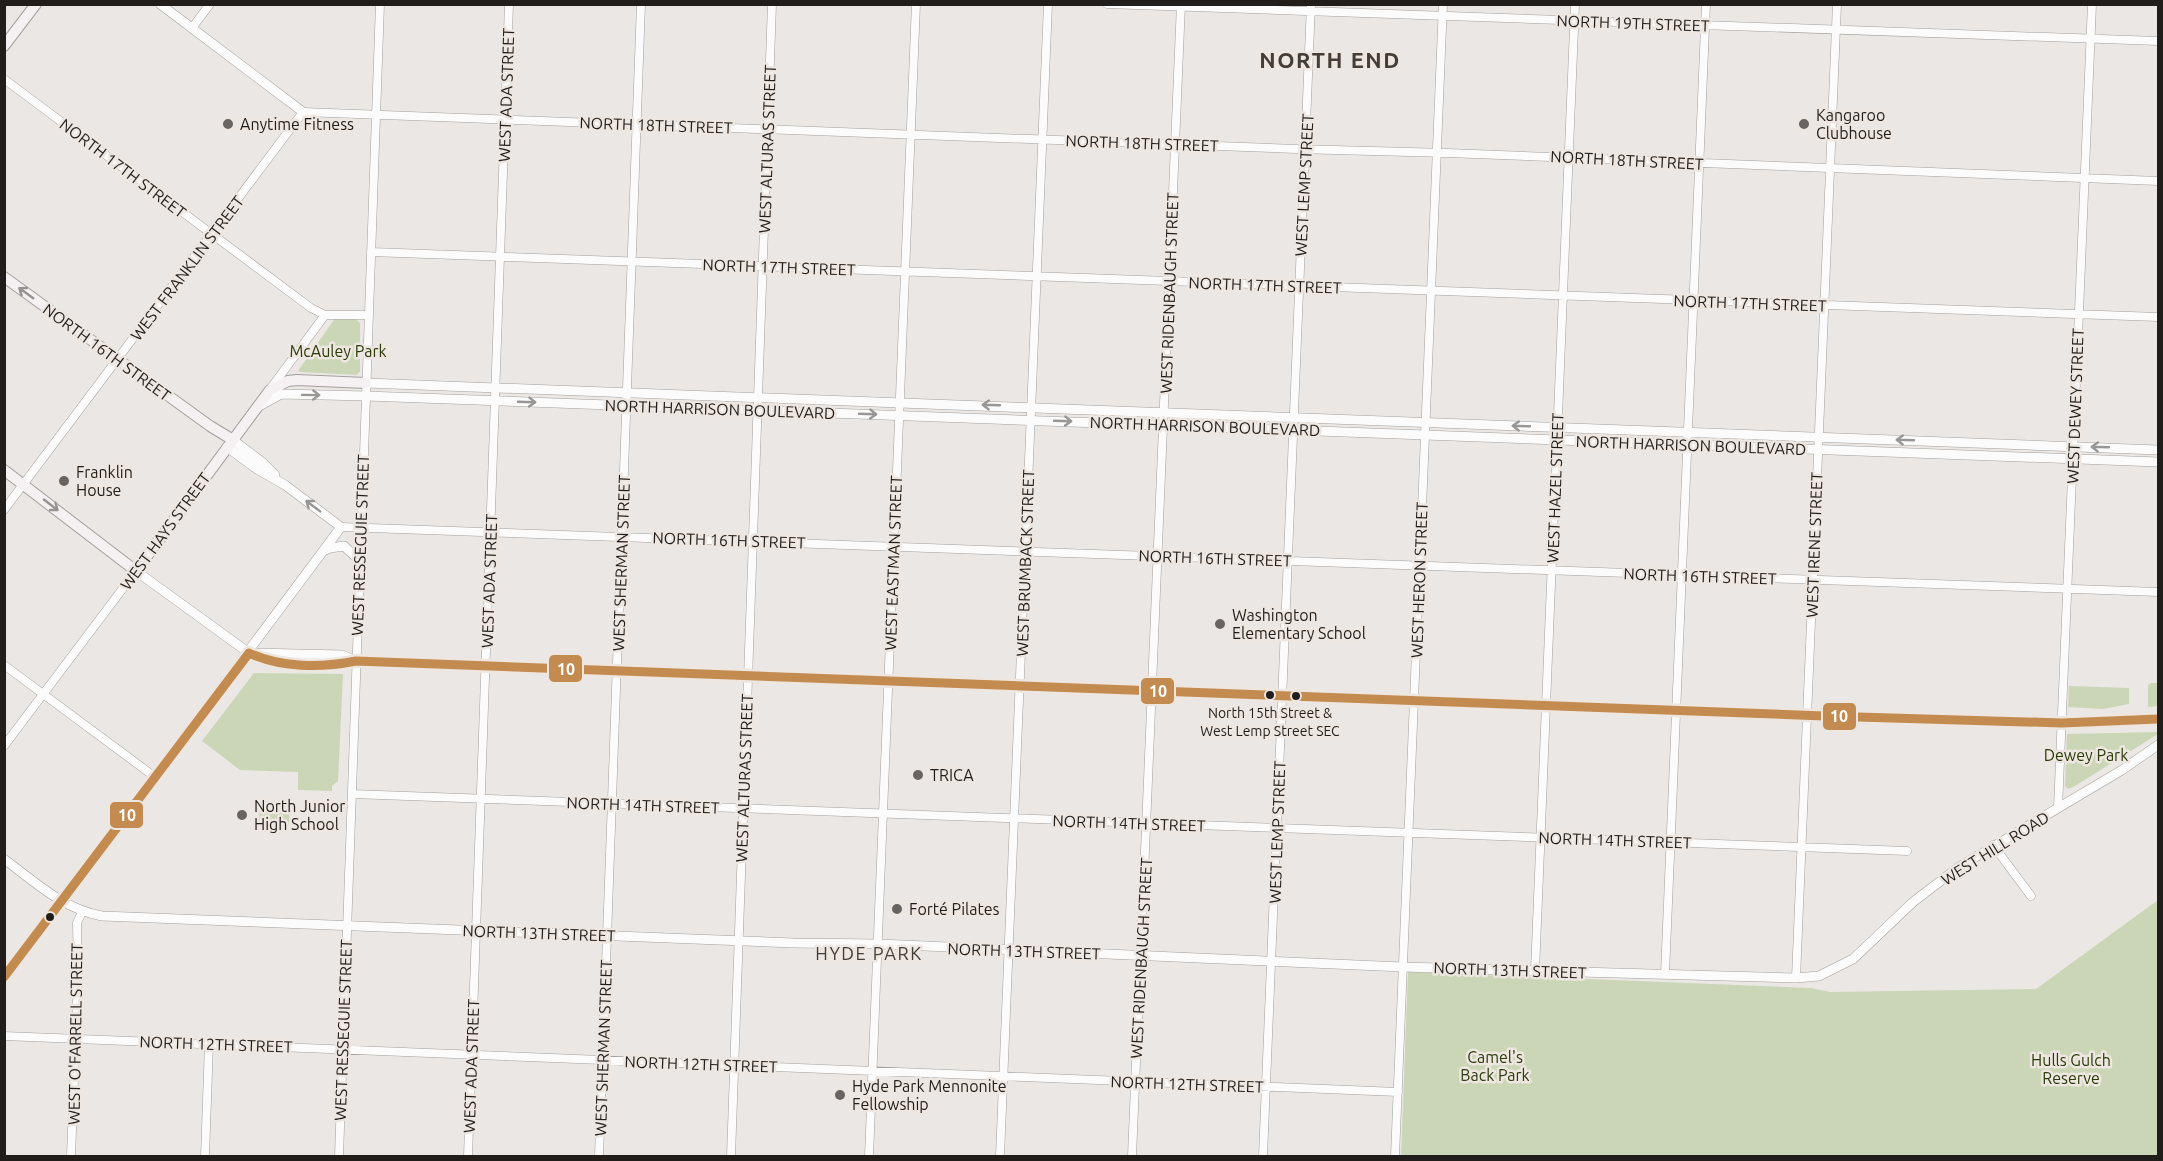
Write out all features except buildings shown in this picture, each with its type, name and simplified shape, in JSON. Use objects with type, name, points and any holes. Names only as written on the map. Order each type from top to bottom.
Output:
[{"type":"main road","points":[[4,46],[36,4]]},
{"type":"main road","name":"NORTH 16TH STREET","points":[[5,278],[210,426],[218,440],[230,444]]},
{"type":"main road","name":"NORTH HARRISON BOULEVARD","points":[[270,390],[288,381],[297,380],[366,383]]},
{"type":"main road","name":"WEST HAYS STREET","points":[[136,571],[270,390]]},
{"type":"main road","points":[[4,470],[24,483],[136,571]]},
{"type":"street","points":[[160,4],[303,112]]},
{"type":"street","points":[[192,28],[210,4]]},
{"type":"street","name":"WEST RESSEGUIE STREET","points":[[339,1156],[380,4]]},
{"type":"street","name":"WEST ADA STREET","points":[[468,1156],[509,4]]},
{"type":"street","name":"WEST SHERMAN STREET","points":[[599,1156],[640,4]]},
{"type":"street","name":"WEST ALTURAS STREET","points":[[731,1156],[772,4]]},
{"type":"street","name":"WEST EASTMAN STREET","points":[[869,1156],[916,4]]},
{"type":"street","name":"WEST BRUMBACK STREET","points":[[1000,1156],[1048,4]]},
{"type":"street","name":"NORTH 19TH STREET","points":[[1107,4],[1311,8],[1574,21],[2158,41]]},
{"type":"street","name":"WEST HERON STREET","points":[[1395,1156],[1443,4]]},
{"type":"street","name":"WEST HAZEL STREET","points":[[1535,971],[1575,4]]},
{"type":"street","points":[[1665,974],[1706,4]]},
{"type":"street","name":"WEST IRENE STREET","points":[[1796,978],[1837,4]]},
{"type":"street","name":"WEST DEWEY STREET","points":[[2058,808],[2092,4]]},
{"type":"street","name":"WEST RIDENBAUGH STREET","points":[[1132,1156],[1180,6]]},
{"type":"street","name":"WEST LEMP STREET","points":[[1263,1156],[1311,8]]},
{"type":"street","name":"NORTH 17TH STREET","points":[[4,79],[311,308],[325,315]]},
{"type":"street","name":"NORTH 18TH STREET","points":[[303,112],[1437,152],[2158,182]]},
{"type":"street","name":"WEST FRANKLIN STREET","points":[[4,510],[303,112]]},
{"type":"street","name":"NORTH 17TH STREET","points":[[371,252],[2158,317]]},
{"type":"street","points":[[325,315],[368,315]]},
{"type":"street","name":"WEST HAYS STREET","points":[[270,390],[325,315]]},
{"type":"street","name":"NORTH HARRISON BOULEVARD","points":[[366,383],[2158,450]]},
{"type":"street","name":"NORTH HARRISON BOULEVARD","points":[[256,408],[281,394],[366,396],[2158,462]]},
{"type":"street","name":"NORTH 16TH STREET","points":[[230,444],[257,469],[285,485],[341,527],[2158,592]]},
{"type":"street","points":[[4,978],[341,527]]},
{"type":"street","points":[[323,552],[330,548],[344,546],[360,561]]},
{"type":"street","points":[[136,571],[249,653],[342,655],[356,661],[1807,715],[2062,723],[2158,719]]},
{"type":"street","name":"WEST HAYS STREET","points":[[4,746],[136,571]]},
{"type":"street","points":[[4,665],[155,777]]},
{"type":"street","name":"WEST HILL ROAD","points":[[1843,965],[1853,959],[1913,902],[1959,867],[2122,770],[2158,745]]},
{"type":"street","name":"NORTH 14TH STREET","points":[[352,794],[1906,851]]},
{"type":"street","points":[[1993,845],[2031,896]]},
{"type":"street","name":"NORTH 13TH STREET","points":[[4,859],[61,902],[82,912],[102,916],[607,936],[879,944],[1535,971],[1796,978],[1819,976],[1843,965]]},
{"type":"street","name":"WEST O'FARRELL STREET","points":[[71,1156],[76,1039],[77,923],[82,912]]},
{"type":"street","name":"NORTH 12TH STREET","points":[[4,1036],[1398,1092]]},
{"type":"street","points":[[205,1156],[209,1044]]},
{"type":"green space","name":"McAuley Park","points":[[336,317],[354,318],[360,323],[360,371],[357,375],[298,371]]},
{"type":"green space","points":[[254,673],[343,674],[338,781],[332,786],[332,791],[298,790],[298,772],[240,770],[202,741]]},
{"type":"green space","name":"Dewey Park","points":[[2158,683],[2158,706],[2148,707],[2148,685]]},
{"type":"green space","name":"Dewey Park","points":[[2069,686],[2129,688],[2129,704],[2103,709],[2068,707]]},
{"type":"green space","name":"Dewey Park","points":[[2158,732],[2075,786],[2068,789],[2065,786],[2067,734]]},
{"type":"green space","points":[[260,801],[290,802],[289,825],[259,824]]},
{"type":"green space","points":[[2158,900],[2158,1156],[1401,1156],[1408,972],[1811,988],[1830,992],[2036,989]]},
{"type":"transit line","name":"10","points":[[249,653],[274,662],[315,666],[356,661],[2062,723],[2158,719]]},
{"type":"transit line","name":"10","points":[[4,977],[249,653]]},
{"type":"place","name":"Anytime Fitness","points":[[228,124]]},
{"type":"place","name":"Kangaroo Clubhouse","points":[[1804,124]]},
{"type":"place","name":"Franklin House","points":[[64,481]]},
{"type":"place","name":"Washington Elementary School","points":[[1220,624]]},
{"type":"place","name":"North 15th Street & West Lemp Street SEC","points":[[1270,695]]},
{"type":"place","name":"TRICA","points":[[918,775]]},
{"type":"place","name":"North Junior High School","points":[[242,815]]},
{"type":"place","name":"Forté Pilates","points":[[897,909]]},
{"type":"place","name":"Hyde Park Mennonite Fellowship","points":[[840,1095]]},
{"type":"district","name":"NORTH END","points":[[1330,60]]},
{"type":"district","name":"HYDE PARK","points":[[869,954]]},
{"type":"park label","name":"Camel's Back Park","points":[[1495,1066]]},
{"type":"park label","name":"Hulls Gulch Reserve","points":[[2071,1069]]}]
